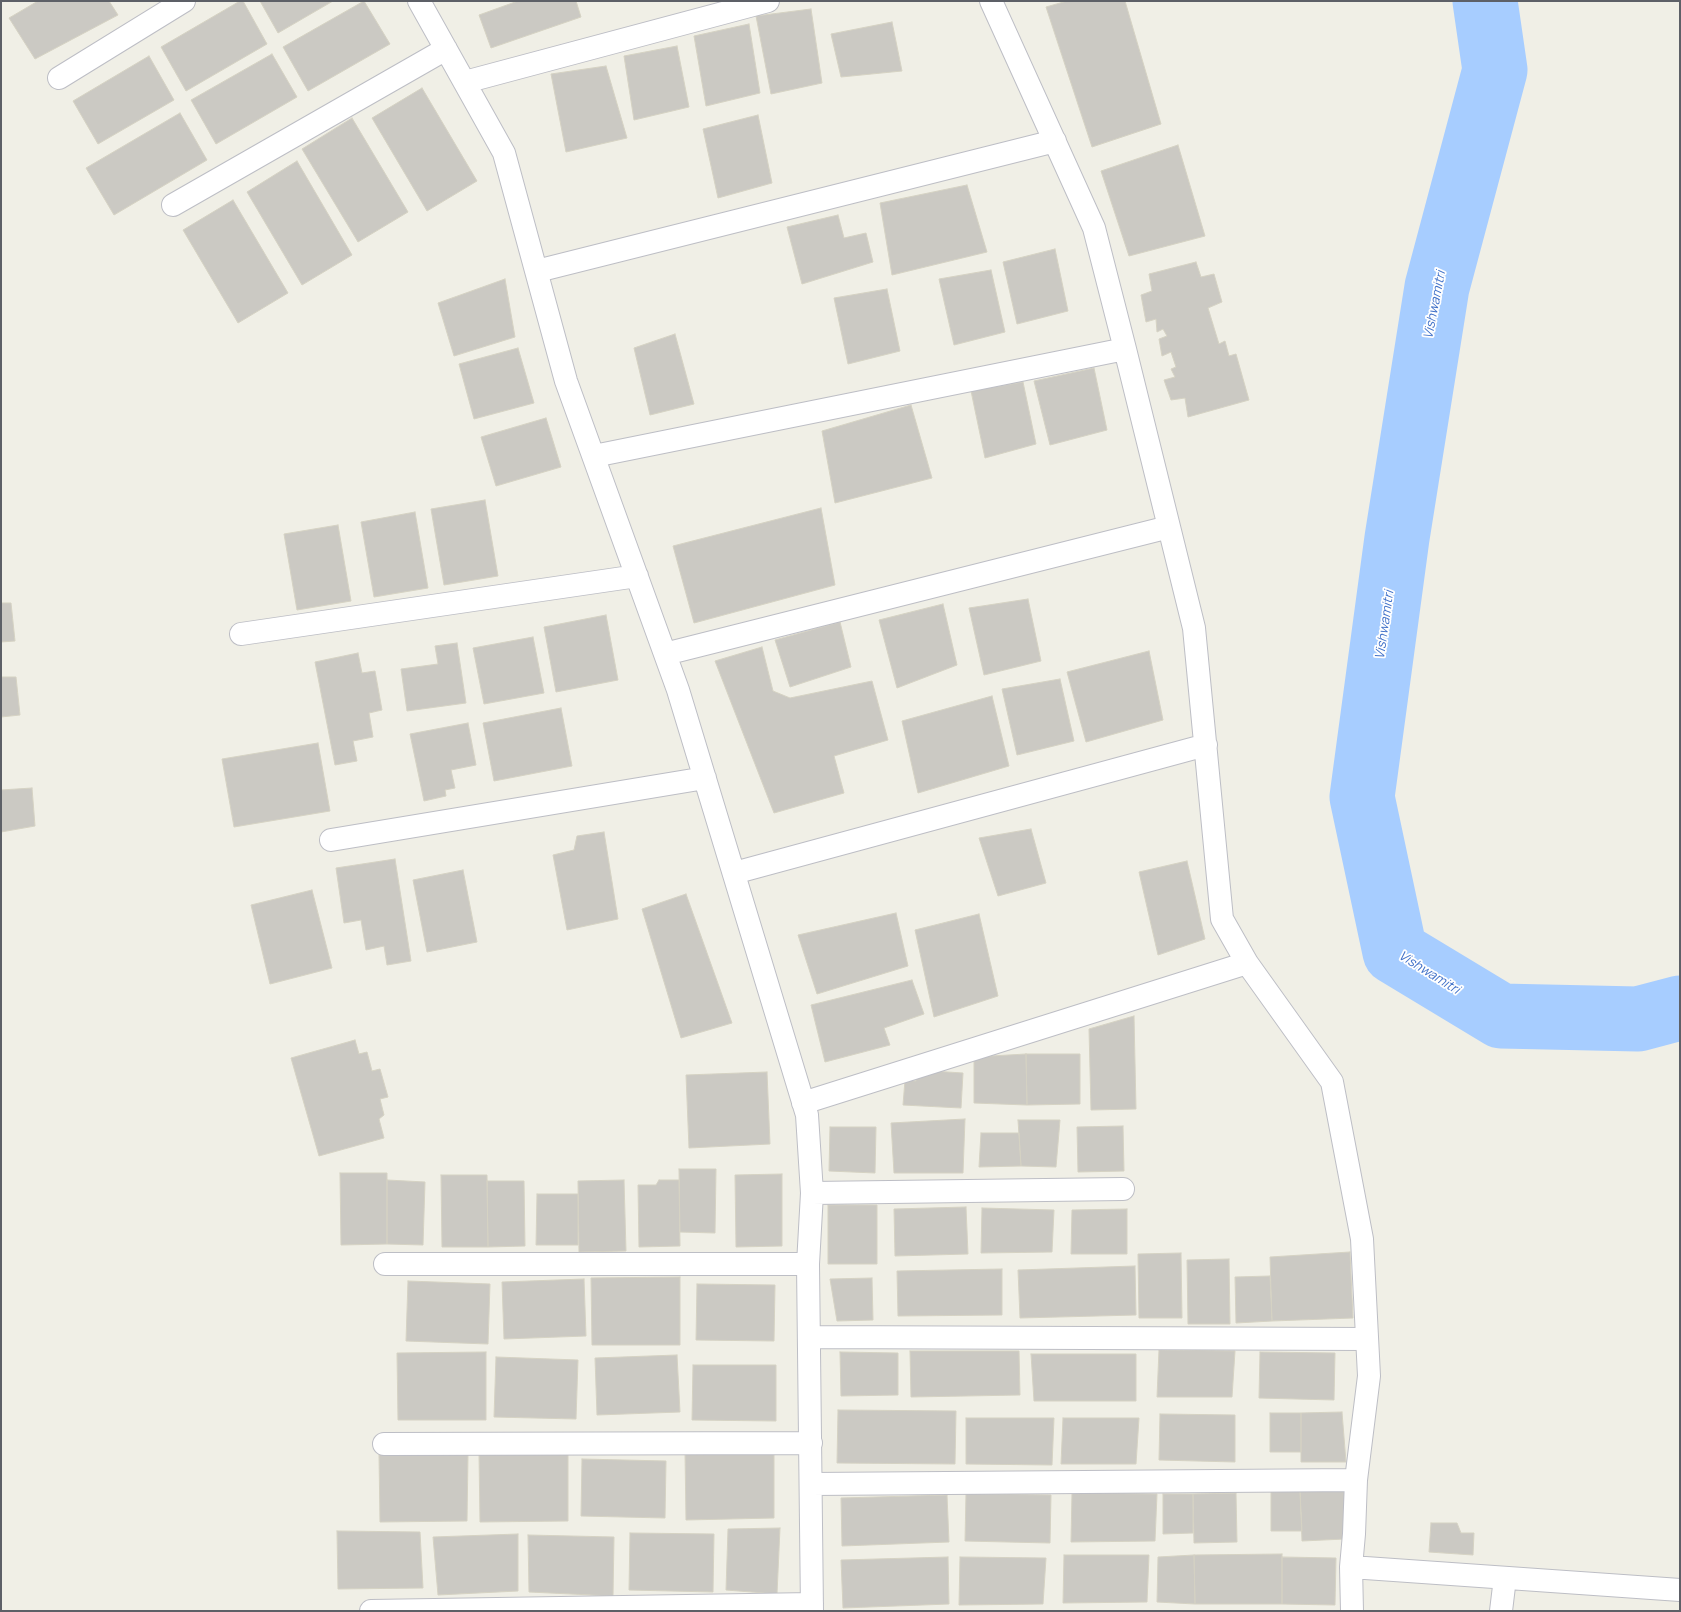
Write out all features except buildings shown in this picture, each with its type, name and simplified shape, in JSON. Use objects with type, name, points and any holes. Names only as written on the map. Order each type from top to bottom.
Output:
[{"type":"street","points":[[59,78],[184,1]]},
{"type":"street","points":[[370,1611],[812,1607],[808,1264],[812,1193],[807,1115],[705,778],[665,654],[566,381],[504,153],[419,1]]},
{"type":"street","points":[[465,82],[768,1]]},
{"type":"street","points":[[991,1],[1094,228],[1194,628],[1222,919],[1247,963],[1332,1082],[1362,1239],[1369,1376],[1356,1480],[1351,1567],[1352,1611]]},
{"type":"street","points":[[173,205],[446,49]]},
{"type":"street","points":[[536,271],[1055,141]]},
{"type":"street","points":[[594,456],[1124,349]]},
{"type":"street","points":[[665,654],[1169,528]]},
{"type":"street","points":[[241,634],[637,576]]},
{"type":"street","points":[[734,873],[1206,745]]},
{"type":"street","points":[[331,840],[705,778]]},
{"type":"street","points":[[803,1103],[1247,963]]},
{"type":"street","points":[[812,1193],[1123,1189]]},
{"type":"street","points":[[385,1264],[808,1264]]},
{"type":"street","points":[[809,1337],[1367,1339]]},
{"type":"street","points":[[384,1444],[811,1443]]},
{"type":"street","points":[[811,1484],[1356,1480]]},
{"type":"street","points":[[1351,1567],[1680,1590]]},
{"type":"street","points":[[1501,1611],[1505,1578]]},
{"type":"waterway","name":"Vishwamitri","points":[[1485,1],[1495,70],[1437,287],[1397,538],[1362,797],[1395,952],[1501,1016],[1638,1019],[1680,1008]]}]
